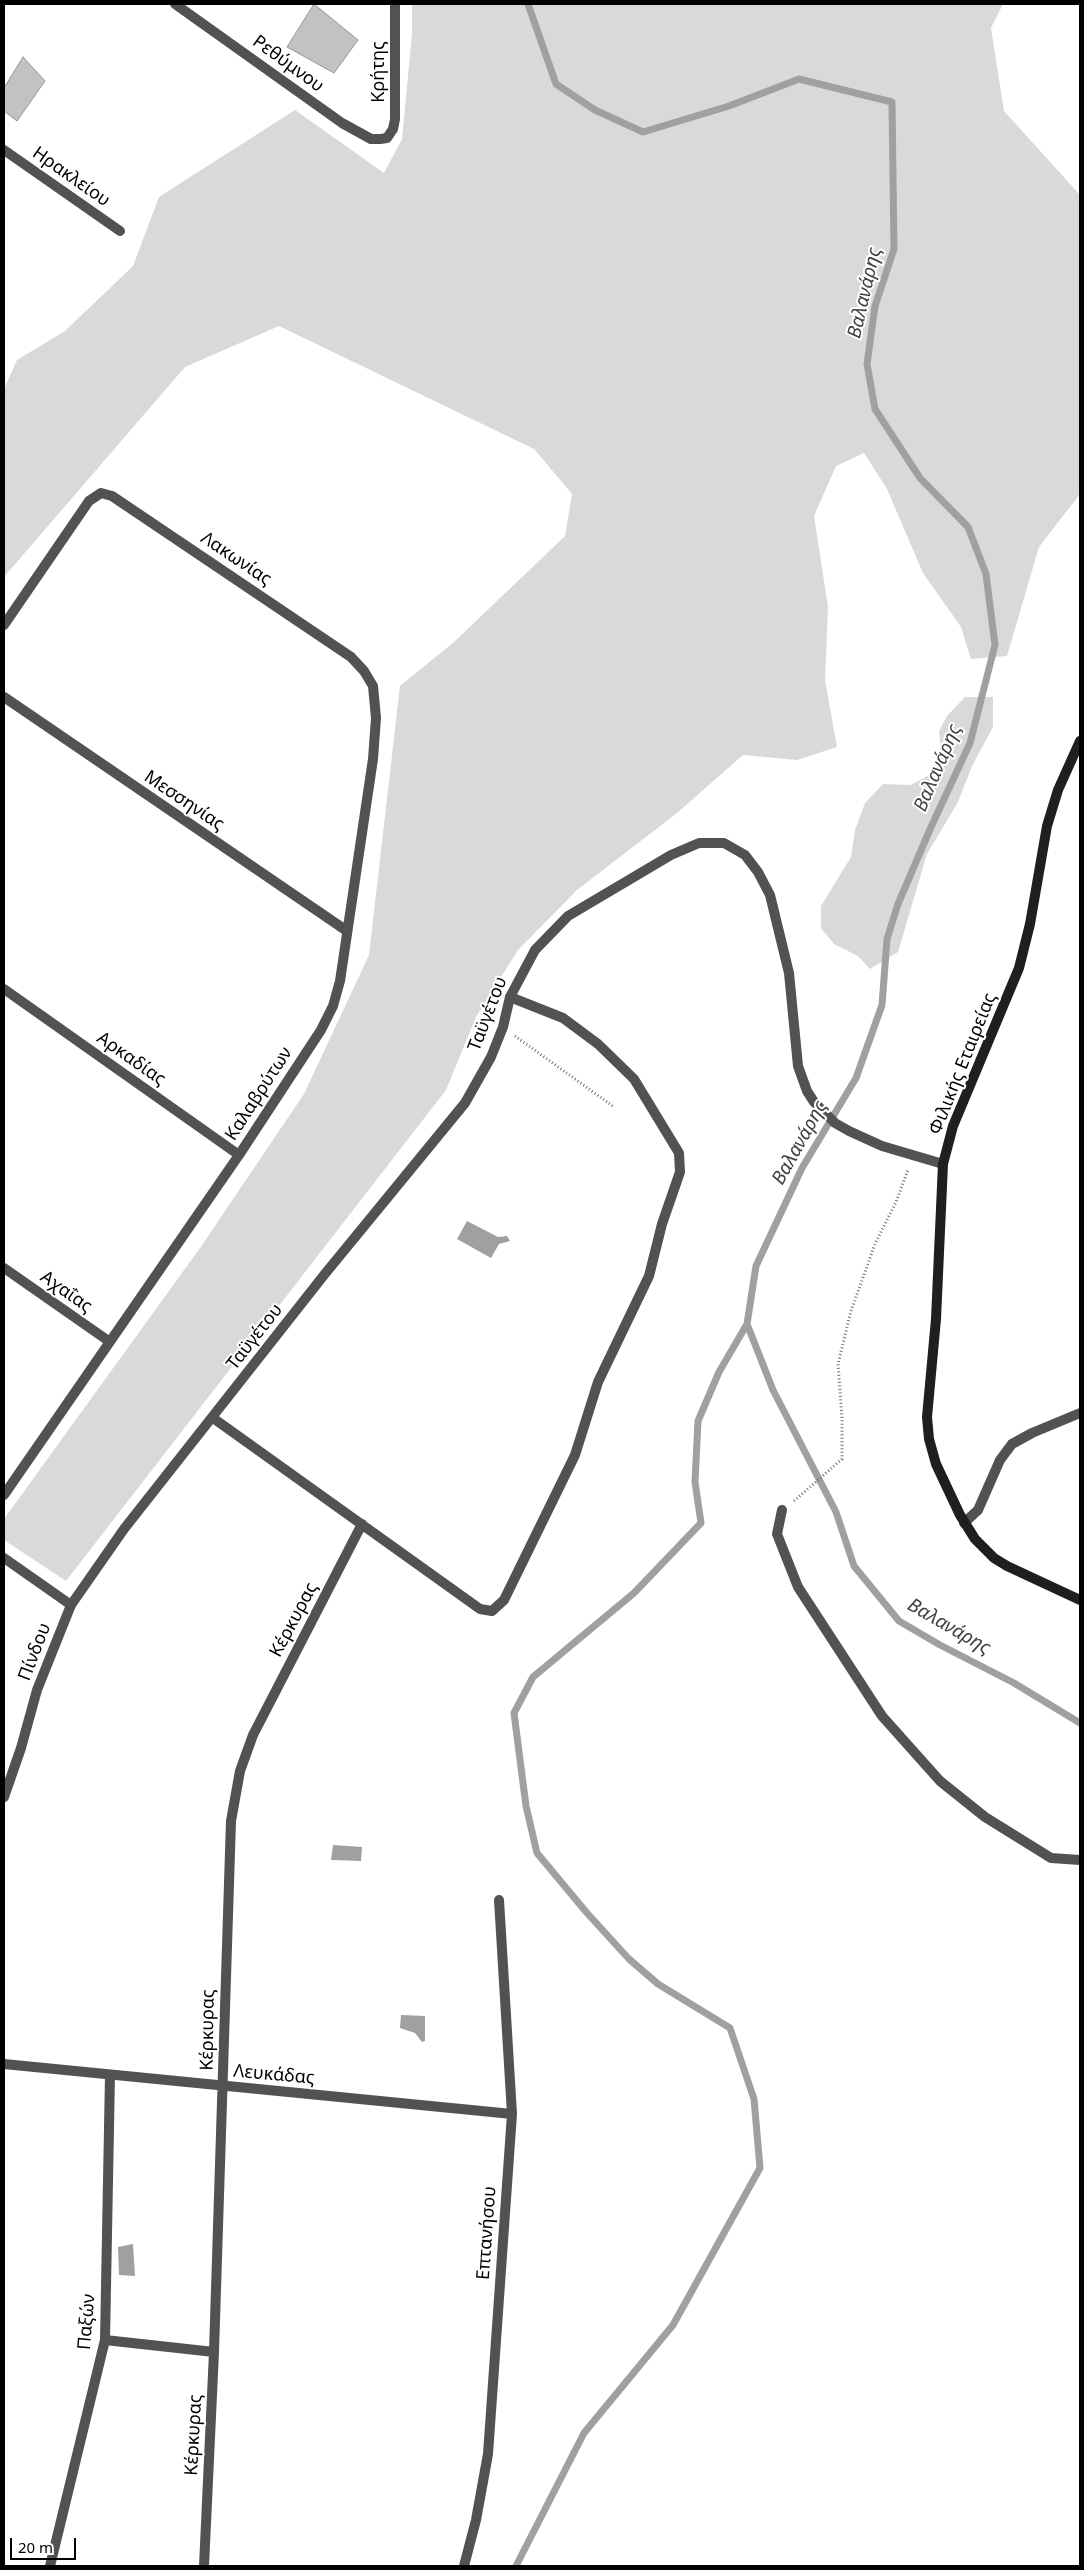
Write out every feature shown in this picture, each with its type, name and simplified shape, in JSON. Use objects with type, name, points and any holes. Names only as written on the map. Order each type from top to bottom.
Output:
[{"type":"main road","name":"Φιλικής Εταιρείας","points":[[1080,741],[1058,790],[1047,826],[1030,924],[1019,968],[953,1126],[943,1164],[936,1319],[927,1417],[929,1439],[936,1464],[964,1523],[975,1539],[994,1558],[1038,1582],[1080,1600]]},
{"type":"street","name":"Ρεθύμνου","points":[[175,4],[342,123],[372,139],[387,138]]},
{"type":"street","name":"Κρήτης","points":[[387,138],[393,130],[395,119],[395,4]]},
{"type":"street","name":"Ηρακλείου","points":[[4,150],[120,231]]},
{"type":"street","name":"Λακωνίας","points":[[4,625],[89,501],[101,493],[122,501],[351,657]]},
{"type":"street","name":"Καλαβρύτων","points":[[4,1495],[239,1155],[321,1030],[334,1006],[340,982],[373,759],[376,718],[373,686],[364,671],[351,657]]},
{"type":"street","name":"Μεσσηνίας","points":[[4,697],[347,931]]},
{"type":"street","name":"Ταϋγέτου","points":[[71,1605],[124,1529],[324,1275],[465,1103],[491,1057],[503,1027],[510,997],[535,950],[568,916],[671,855],[698,843],[724,843],[745,855],[758,872],[770,895],[788,973],[798,1066],[807,1091],[822,1112],[849,1132],[882,1146],[943,1164]]},
{"type":"street","name":"Αρκαδίας","points":[[4,989],[239,1155]]},
{"type":"street","points":[[213,1418],[480,1609],[492,1611],[499,1607],[522,1566],[575,1454],[598,1382],[649,1276],[662,1224],[680,1172],[679,1153],[634,1079],[598,1044],[562,1018],[510,997]]},
{"type":"street","name":"Αχαΐας","points":[[4,1268],[110,1342]]},
{"type":"street","points":[[964,1523],[978,1510],[1000,1460],[1012,1444],[1032,1433],[1080,1413]]},
{"type":"street","points":[[782,1510],[777,1534],[798,1587],[882,1716],[940,1781],[984,1817],[1051,1858],[1080,1860]]},
{"type":"street","name":"Κέρκυρας","points":[[204,2566],[214,2352],[231,1822],[240,1771],[246,1752],[268,1702],[362,1524]]},
{"type":"street","points":[[4,1558],[71,1605]]},
{"type":"street","name":"Πίνδου","points":[[4,1797],[21,1748],[37,1690],[71,1605]]},
{"type":"street","name":"Επτανήσου","points":[[464,2566],[476,2520],[488,2454],[512,2114],[499,1900]]},
{"type":"street","name":"Λευκάδας","points":[[4,2064],[512,2114]]},
{"type":"street","name":"Παξών","points":[[50,2566],[105,2340],[110,2075]]},
{"type":"street","points":[[105,2340],[214,2352]]},
{"type":"path","points":[[503,1027],[614,1107]]},
{"type":"path","points":[[782,1510],[842,1460],[842,1418],[838,1364],[851,1311],[875,1244],[896,1202],[914,1156]]},
{"type":"shaded area","points":[[412,4],[1003,4],[991,28],[1004,111],[1080,195],[1080,494],[1039,547],[1007,656],[971,659],[961,627],[923,573],[887,489],[864,453],[836,466],[814,516],[828,607],[825,680],[837,747],[797,760],[743,755],[677,813],[577,890],[518,950],[476,1017],[446,1090],[66,1581],[4,1540],[4,1519],[200,1248],[304,1094],[369,955],[400,686],[454,642],[565,536],[572,494],[534,449],[279,326],[185,367],[4,577],[4,389],[17,360],[65,331],[133,266],[159,197],[295,110],[384,173],[402,139],[412,34]]},
{"type":"shaded area","points":[[965,697],[993,697],[993,727],[972,766],[958,802],[927,854],[898,952],[870,969],[858,956],[834,944],[821,928],[821,906],[851,857],[855,830],[865,803],[883,784],[911,785],[931,774],[941,749],[939,731],[947,716]]},
{"type":"shaded area","points":[[467,1221],[498,1237],[507,1236],[510,1241],[499,1244],[491,1258],[457,1239]]},
{"type":"shaded area","points":[[333,1845],[362,1847],[361,1861],[331,1860]]},
{"type":"shaded area","points":[[401,2015],[425,2016],[425,2041],[422,2042],[415,2033],[400,2028]]},
{"type":"shaded area","points":[[133,2244],[135,2276],[119,2275],[118,2247]]},
{"type":"building","points":[[314,4],[358,40],[334,73],[287,47]]},
{"type":"building","points":[[23,57],[45,81],[17,121],[4,111],[4,88]]},
{"type":"waterway","name":"Βαλανάρης","points":[[528,4],[556,84],[595,110],[643,132],[729,106],[799,79],[892,102],[894,249],[875,306],[867,364],[875,409],[920,478],[968,527],[986,574],[995,645],[970,743],[898,904],[887,939],[882,1005],[856,1078],[802,1168],[756,1266],[747,1324],[773,1390],[836,1512],[854,1566],[899,1621],[940,1645],[1014,1683],[1080,1723]]},
{"type":"waterway","points":[[516,2566],[584,2433],[673,2325],[760,2168],[754,2099],[730,2028],[658,1984],[629,1959],[587,1913],[537,1853],[526,1806],[514,1713],[533,1677],[634,1593],[701,1523],[695,1482],[698,1421],[719,1372],[747,1324]]}]
